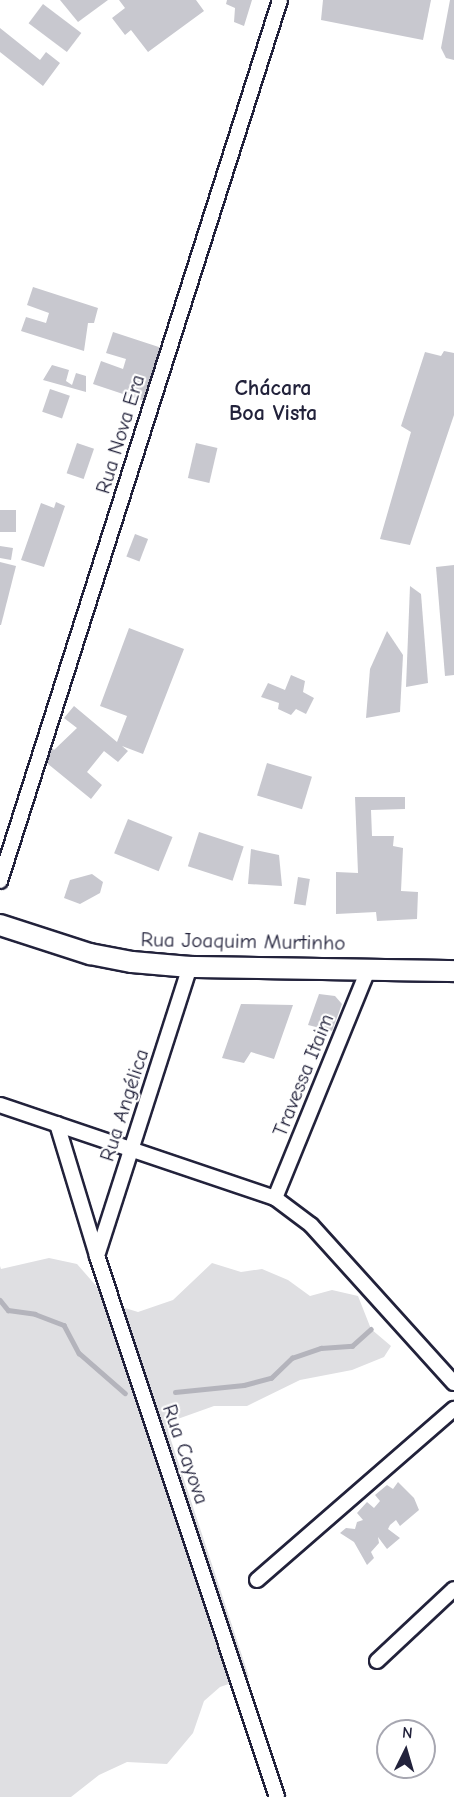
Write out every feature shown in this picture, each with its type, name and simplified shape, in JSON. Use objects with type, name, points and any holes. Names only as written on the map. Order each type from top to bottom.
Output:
[{"type":"main road","name":"Rua Joaquim Murtinho","points":[[0,925],[90,954],[190,967],[454,971]]},
{"type":"street","name":"Rua Nova Era","points":[[0,881],[280,0]]},
{"type":"street","name":"Rua Angélica","points":[[97,1256],[190,967]]},
{"type":"street","name":"Travessa Itaim","points":[[275,1198],[369,968]]},
{"type":"street","points":[[0,1105],[133,1147],[275,1198],[311,1225],[454,1383]]},
{"type":"street","name":"Rua Cayova","points":[[57,1124],[97,1256],[277,1797]]},
{"type":"street","points":[[257,1580],[454,1409]]},
{"type":"street","points":[[377,1661],[454,1589]]},
{"type":"shaded area","points":[[49,1258],[77,1264],[112,1304],[138,1312],[173,1300],[212,1263],[241,1272],[262,1269],[288,1280],[310,1296],[332,1290],[358,1296],[371,1329],[391,1346],[384,1357],[352,1370],[300,1380],[247,1406],[214,1406],[172,1421],[168,1431],[249,1677],[220,1687],[204,1701],[193,1733],[167,1764],[127,1762],[99,1775],[71,1797],[0,1797],[0,1266],[1,1269]]},
{"type":"building","points":[[60,0],[108,0],[78,22]]},
{"type":"building","points":[[119,0],[196,0],[204,11],[148,52],[131,30],[125,35],[112,18],[125,8]]},
{"type":"building","points":[[227,0],[252,0],[244,26],[234,22],[235,8],[226,4]]},
{"type":"building","points":[[323,0],[431,0],[423,40],[321,20]]},
{"type":"building","points":[[450,0],[454,0],[454,60],[446,58],[441,48]]},
{"type":"building","points":[[43,4],[81,33],[67,52],[29,23]]},
{"type":"building","points":[[0,28],[40,60],[46,52],[60,63],[43,86],[0,52]]},
{"type":"building","points":[[33,287],[98,308],[94,323],[88,323],[84,351],[21,331],[26,317],[46,323],[49,313],[27,305]]},
{"type":"building","points":[[113,332],[174,352],[156,405],[93,384],[101,361],[123,369],[126,359],[106,353]]},
{"type":"building","points":[[444,351],[454,353],[454,415],[410,545],[380,539],[411,432],[401,426],[425,352],[441,356]]},
{"type":"building","points":[[52,365],[69,370],[66,381],[72,385],[76,373],[86,376],[86,392],[43,380]]},
{"type":"building","points":[[50,389],[70,396],[62,419],[42,412]]},
{"type":"building","points":[[77,443],[94,449],[84,479],[67,473]]},
{"type":"building","points":[[196,443],[217,448],[209,483],[188,478]]},
{"type":"building","points":[[56,502],[65,506],[44,567],[21,560],[41,503],[54,508]]},
{"type":"building","points":[[0,510],[16,510],[16,532],[0,532]]},
{"type":"building","points":[[135,534],[148,539],[139,561],[126,556]]},
{"type":"building","points":[[0,546],[13,548],[11,560],[0,558]]},
{"type":"building","points":[[0,562],[16,566],[1,625],[0,625]]},
{"type":"building","points":[[454,565],[454,675],[445,676],[436,567]]},
{"type":"building","points":[[410,586],[421,594],[428,683],[406,687]]},
{"type":"building","points":[[129,628],[184,649],[143,754],[122,746],[128,751],[118,762],[104,751],[87,772],[102,785],[91,799],[37,755],[47,743],[54,750],[77,728],[64,718],[74,706],[117,742],[127,716],[100,706]]},
{"type":"building","points":[[387,631],[403,655],[400,712],[366,718],[370,669]]},
{"type":"building","points":[[291,675],[305,681],[303,692],[314,698],[306,714],[296,709],[291,715],[278,709],[279,703],[261,697],[268,683],[285,690]]},
{"type":"building","points":[[267,763],[312,777],[302,809],[257,796]]},
{"type":"building","points":[[355,797],[405,797],[405,809],[371,810],[372,836],[394,836],[393,846],[403,848],[401,891],[418,892],[417,919],[377,921],[376,912],[336,914],[336,872],[358,873]]},
{"type":"building","points":[[128,819],[173,837],[159,871],[114,853]]},
{"type":"building","points":[[199,832],[244,847],[233,881],[188,866]]},
{"type":"building","points":[[251,849],[279,855],[282,886],[248,884]]},
{"type":"building","points":[[92,874],[103,882],[100,893],[80,904],[64,898],[70,880]]},
{"type":"building","points":[[298,877],[310,879],[306,906],[294,904]]},
{"type":"building","points":[[319,994],[335,996],[342,1004],[332,1031],[308,1025]]},
{"type":"building","points":[[241,1004],[293,1005],[274,1059],[251,1052],[244,1063],[222,1058]]},
{"type":"building","points":[[398,1482],[414,1498],[419,1510],[400,1526],[396,1520],[390,1525],[388,1529],[400,1538],[387,1549],[378,1537],[379,1543],[371,1552],[374,1558],[367,1565],[354,1542],[340,1533],[346,1528],[355,1529],[357,1522],[363,1520],[357,1513],[367,1502],[374,1508],[380,1501],[375,1495],[387,1485],[393,1489]]},
{"type":"waterway","points":[[0,1300],[8,1310],[35,1314],[64,1325],[79,1353],[125,1393]]},
{"type":"waterway","points":[[175,1392],[244,1385],[271,1378],[292,1358],[321,1348],[352,1346],[371,1329]]},
{"type":"district","name":"Chácara Boa Vista","points":[[273,401]]}]
